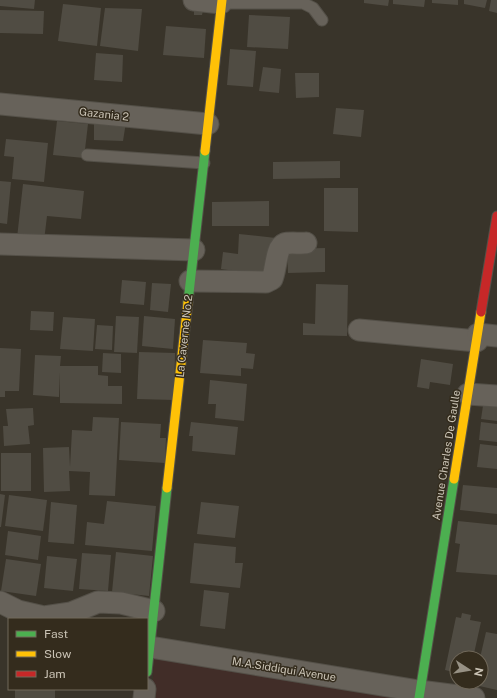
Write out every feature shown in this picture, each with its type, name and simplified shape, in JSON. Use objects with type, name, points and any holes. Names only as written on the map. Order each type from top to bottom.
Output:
[{"type":"street","points":[[194,0],[221,1]]},
{"type":"street","name":"La Caverne No.2","points":[[148,664],[221,1]]},
{"type":"street","name":"Gazania 2","points":[[0,104],[208,124]]},
{"type":"street","name":"Avenue Charles De Gaulle","points":[[419,695],[468,394],[484,337],[497,216]]},
{"type":"street","points":[[0,244],[194,250]]},
{"type":"street","points":[[190,281],[266,282],[272,279],[275,273],[278,251],[281,246],[285,244],[306,244]]},
{"type":"street","points":[[359,330],[484,337]]},
{"type":"street","points":[[468,394],[497,396]]},
{"type":"street","points":[[0,602],[18,611],[44,618],[70,612],[98,602],[121,603],[154,611]]},
{"type":"street","name":"M.A.Siddiqui Avenue","points":[[150,647],[419,695],[474,698]]},
{"type":"lane","points":[[221,1],[303,4],[313,8],[322,20]]},
{"type":"lane","points":[[87,155],[204,164]]},
{"type":"shaded area","points":[[154,657],[408,698],[152,698]]},
{"type":"building","points":[[0,0],[35,0],[34,9],[0,6]]},
{"type":"building","points":[[364,0],[389,0],[388,6],[364,3]]},
{"type":"building","points":[[393,0],[425,0],[424,7],[393,4]]},
{"type":"building","points":[[432,0],[458,0],[458,5],[432,3]]},
{"type":"building","points":[[464,0],[487,0],[485,8],[464,4]]},
{"type":"building","points":[[491,0],[497,0],[497,13],[489,11]]},
{"type":"building","points":[[63,4],[101,8],[97,46],[58,41]]},
{"type":"building","points":[[204,6],[202,15],[194,15],[194,7]]},
{"type":"building","points":[[105,8],[142,9],[138,51],[100,46]]},
{"type":"building","points":[[0,10],[44,11],[43,34],[0,33]]},
{"type":"building","points":[[249,15],[290,17],[288,49],[247,47]]},
{"type":"building","points":[[166,26],[206,29],[204,58],[163,55]]},
{"type":"building","points":[[230,49],[256,51],[253,87],[227,85]]},
{"type":"building","points":[[96,53],[123,55],[122,82],[94,80]]},
{"type":"building","points":[[263,67],[281,69],[279,93],[259,91]]},
{"type":"building","points":[[295,73],[319,73],[319,97],[296,98]]},
{"type":"building","points":[[336,108],[364,110],[361,137],[333,134]]},
{"type":"building","points":[[94,120],[126,122],[123,141],[94,140]]},
{"type":"building","points":[[57,121],[88,124],[84,158],[53,155]]},
{"type":"building","points":[[6,139],[48,143],[44,182],[12,179],[14,157],[4,156]]},
{"type":"building","points":[[340,161],[340,178],[273,179],[273,162]]},
{"type":"building","points":[[0,181],[11,182],[7,224],[0,223]]},
{"type":"building","points":[[23,184],[84,191],[81,219],[47,216],[44,241],[17,238]]},
{"type":"building","points":[[324,188],[358,188],[358,232],[324,231]]},
{"type":"building","points":[[269,201],[269,226],[212,226],[212,202]]},
{"type":"building","points":[[239,234],[276,238],[271,276],[221,269],[223,252],[238,254]]},
{"type":"building","points":[[325,248],[325,272],[288,273],[287,249]]},
{"type":"building","points":[[122,280],[146,282],[144,305],[120,303]]},
{"type":"building","points":[[152,283],[171,284],[168,312],[150,310]]},
{"type":"building","points":[[316,284],[348,285],[347,336],[303,335],[303,323],[315,324]]},
{"type":"building","points":[[31,311],[54,312],[53,331],[30,330]]},
{"type":"building","points":[[116,316],[139,317],[137,353],[114,352]]},
{"type":"building","points":[[144,316],[175,319],[173,349],[142,346]]},
{"type":"building","points":[[63,317],[95,319],[93,351],[60,349]]},
{"type":"building","points":[[97,325],[113,326],[112,350],[95,349]]},
{"type":"building","points":[[203,340],[247,343],[246,353],[255,354],[253,369],[241,368],[241,376],[200,373]]},
{"type":"building","points":[[0,348],[21,349],[19,391],[5,391],[5,397],[0,397]]},
{"type":"building","points":[[139,352],[175,353],[174,400],[137,399]]},
{"type":"building","points":[[103,353],[121,354],[121,373],[102,372]]},
{"type":"building","points":[[35,355],[61,356],[60,366],[98,366],[98,375],[108,376],[108,386],[122,386],[122,404],[60,403],[60,372],[59,397],[33,395]]},
{"type":"building","points":[[421,359],[453,364],[450,385],[430,382],[429,389],[417,387]]},
{"type":"building","points":[[210,380],[247,384],[244,421],[215,418],[216,404],[208,404]]},
{"type":"building","points":[[484,399],[497,400],[497,421],[481,419]]},
{"type":"building","points":[[33,408],[34,425],[28,426],[30,444],[4,446],[3,426],[8,426],[6,409]]},
{"type":"building","points":[[93,417],[119,418],[115,496],[89,495],[90,472],[69,471],[70,491],[44,492],[43,448],[69,447],[70,467],[72,430],[92,431]]},
{"type":"building","points":[[121,422],[161,424],[160,438],[166,438],[165,463],[119,460]]},
{"type":"building","points":[[191,422],[238,427],[235,455],[192,451],[193,436],[189,436]]},
{"type":"building","points":[[481,422],[497,424],[497,442],[479,440]]},
{"type":"building","points":[[480,444],[497,446],[497,469],[477,467]]},
{"type":"building","points":[[1,453],[31,453],[31,491],[1,491]]},
{"type":"building","points":[[463,485],[497,488],[497,514],[460,510]]},
{"type":"building","points":[[0,494],[5,495],[1,527],[0,527]]},
{"type":"building","points":[[9,495],[47,500],[43,531],[5,526]]},
{"type":"building","points":[[107,501],[156,506],[152,551],[85,545],[87,522],[104,524]]},
{"type":"building","points":[[51,502],[77,505],[74,544],[48,542]]},
{"type":"building","points":[[201,502],[239,506],[235,538],[197,534]]},
{"type":"building","points":[[458,521],[497,525],[497,575],[456,572],[460,544],[455,543]]},
{"type":"building","points":[[8,531],[41,536],[38,560],[5,555]]},
{"type":"building","points":[[194,543],[236,547],[235,563],[243,563],[240,588],[190,583]]},
{"type":"building","points":[[116,552],[153,556],[149,596],[112,592]]},
{"type":"building","points":[[82,553],[111,555],[108,591],[79,589]]},
{"type":"building","points":[[47,556],[77,559],[73,591],[44,588]]},
{"type":"building","points":[[6,559],[41,564],[36,596],[1,591]]},
{"type":"building","points":[[204,590],[229,593],[225,629],[200,626]]},
{"type":"building","points":[[462,613],[471,615],[470,620],[481,622],[475,650],[449,650],[456,617],[461,618]]},
{"type":"building","points":[[486,632],[497,634],[497,690],[489,688],[489,650],[482,650]]},
{"type":"building","points":[[449,651],[449,671],[445,670]]},
{"type":"building","points":[[15,690],[55,690],[55,698],[15,698]]},
{"type":"traffic: fast","points":[[188,302],[205,151]]},
{"type":"traffic: fast","points":[[419,698],[454,479]]},
{"type":"traffic: fast","points":[[148,663],[167,488]]},
{"type":"traffic: slow","points":[[205,151],[222,0]]},
{"type":"traffic: slow","points":[[167,488],[188,302]]},
{"type":"traffic: slow","points":[[454,479],[481,312]]},
{"type":"traffic: jam","points":[[481,312],[497,216]]}]
